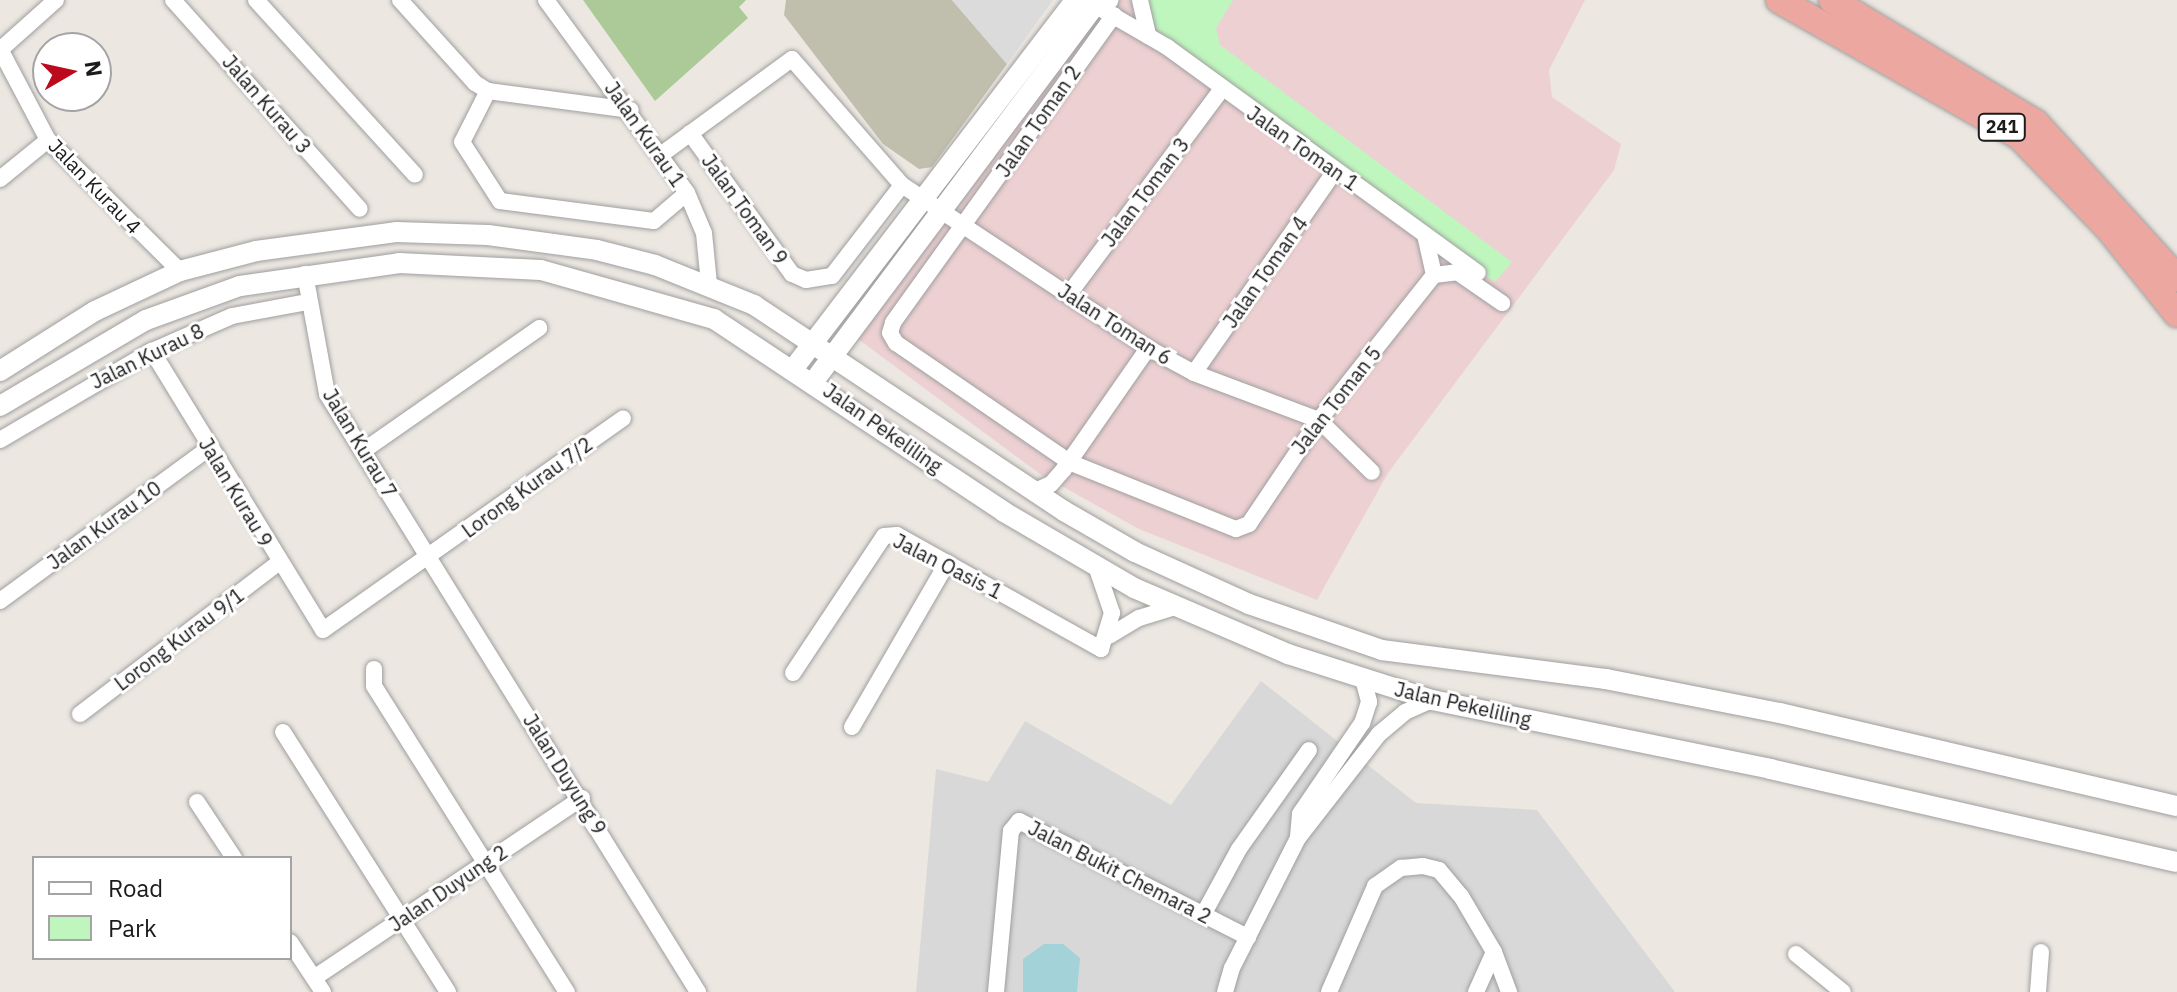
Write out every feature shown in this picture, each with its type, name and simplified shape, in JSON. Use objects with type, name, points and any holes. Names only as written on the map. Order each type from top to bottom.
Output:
[{"type":"highway","name":"241","points":[[1779,0],[2020,137],[2108,228],[2177,314]]},
{"type":"highway","name":"241","points":[[1832,0],[2036,123],[2177,278]]},
{"type":"street","points":[[0,50],[56,0]]},
{"type":"street","name":"Jalan Kurau 3","points":[[173,0],[360,209]]},
{"type":"street","points":[[256,0],[415,175]]},
{"type":"street","points":[[400,0],[475,83],[488,91],[631,110]]},
{"type":"street","name":"Jalan Kurau 1","points":[[546,0],[631,110],[687,193],[704,233],[709,284]]},
{"type":"street","points":[[794,368],[1075,0]]},
{"type":"street","points":[[1140,0],[1148,36]]},
{"type":"street","points":[[814,381],[1101,5]]},
{"type":"street","name":"Jalan Toman 1","points":[[1101,5],[1425,235],[1505,299],[1457,272],[1434,275]]},
{"type":"street","name":"Jalan Toman 2","points":[[1066,466],[896,343],[890,333],[1062,87],[1101,5]]},
{"type":"street","name":"Jalan Kurau 4","points":[[0,50],[48,140],[180,271]]},
{"type":"street","name":"Jalan Toman 6","points":[[690,133],[792,59],[902,185],[924,201],[1148,348],[1194,373],[1319,420],[1372,472]]},
{"type":"street","points":[[1044,76],[1062,87]]},
{"type":"street","name":"Jalan Toman 3","points":[[1069,294],[1221,90]]},
{"type":"street","points":[[488,91],[462,142],[500,201],[654,221],[687,193]]},
{"type":"street","points":[[662,154],[690,133]]},
{"type":"street","name":"Jalan Toman 9","points":[[690,133],[792,274],[806,280],[832,276],[902,185]]},
{"type":"street","points":[[0,179],[48,140]]},
{"type":"street","name":"Jalan Toman 4","points":[[1194,373],[1335,171]]},
{"type":"street","name":"Jalan Pekeliling","points":[[0,371],[95,311],[180,271],[256,251],[365,234],[444,233],[597,250],[709,284],[754,305],[1064,511],[1135,552],[1249,604],[1382,650],[1606,679],[1780,713],[2177,806]]},
{"type":"street","points":[[1425,235],[1434,275]]},
{"type":"street","name":"Jalan Pekeliling","points":[[0,406],[107,339],[185,302],[305,274],[399,263],[541,270],[714,319],[814,381],[1004,512],[1096,566],[1239,636],[1432,700],[1755,766],[2177,862]]},
{"type":"street","name":"Jalan Kurau 7","points":[[305,274],[307,302],[327,394],[430,557]]},
{"type":"street","name":"Jalan Toman 5","points":[[1066,466],[1243,528],[1319,420],[1434,275]]},
{"type":"street","name":"Jalan Kurau 8","points":[[0,440],[152,351],[232,316],[307,302]]},
{"type":"street","points":[[363,451],[539,328]]},
{"type":"street","points":[[1035,491],[1046,488],[1066,466],[1148,348]]},
{"type":"street","name":"Jalan Kurau 9","points":[[152,351],[208,449],[323,630]]},
{"type":"street","name":"Lorong Kurau 7/2","points":[[323,630],[623,418]]},
{"type":"street","name":"Jalan Kurau 10","points":[[0,601],[208,449]]},
{"type":"street","points":[[1064,511],[1066,466]]},
{"type":"street","name":"Jalan Oasis 1","points":[[793,673],[884,536],[897,535],[1101,649],[1109,636],[1139,618],[1176,607]]},
{"type":"street","name":"Jalan Duyung 9","points":[[430,557],[582,798],[698,992]]},
{"type":"street","name":"Lorong Kurau 9/1","points":[[80,714],[278,563]]},
{"type":"street","points":[[852,727],[947,563]]},
{"type":"street","points":[[1096,566],[1111,604],[1109,636]]},
{"type":"street","points":[[374,669],[374,686],[567,992]]},
{"type":"street","points":[[1298,838],[1300,814],[1362,723],[1369,702],[1363,679]]},
{"type":"street","points":[[1225,992],[1248,937],[1298,838],[1379,734],[1405,712],[1432,700]]},
{"type":"street","points":[[283,732],[448,992]]},
{"type":"street","points":[[1203,915],[1239,849],[1309,750]]},
{"type":"street","name":"Jalan Duyung 2","points":[[319,985],[402,920],[582,798]]},
{"type":"street","points":[[197,802],[233,856]]},
{"type":"street","name":"Jalan Bukit Chemara 2","points":[[996,992],[1011,831],[1019,821],[1248,937]]},
{"type":"street","points":[[1329,992],[1375,886],[1401,868],[1439,870],[1494,952],[1509,992]]},
{"type":"street","points":[[292,945],[319,985]]},
{"type":"street","points":[[1476,992],[1494,952]]},
{"type":"street","points":[[2038,992],[2041,952]]},
{"type":"street","points":[[1796,954],[1843,992]]},
{"type":"shaded area","points":[[786,0],[952,0],[1007,64],[932,167],[919,169],[883,144],[784,15]]},
{"type":"shaded area","points":[[952,0],[1053,0],[1007,64]]},
{"type":"shaded area","points":[[1120,0],[1585,0],[1549,70],[1552,97],[1621,144],[1614,170],[1388,473],[1317,600],[1139,529],[1040,474],[854,336],[1078,34]]},
{"type":"shaded area","points":[[1261,681],[1416,803],[1537,810],[1675,992],[916,992],[936,769],[988,782],[1025,721],[1171,805]]},
{"type":"green space","points":[[583,0],[746,0],[739,7],[748,18],[655,101]]},
{"type":"green space","points":[[1147,0],[1233,0],[1216,28],[1220,45],[1512,262],[1495,282],[1280,129],[1156,29],[1147,17]]},
{"type":"water","points":[[1044,944],[1063,944],[1080,958],[1077,992],[1023,992],[1023,959]]}]
